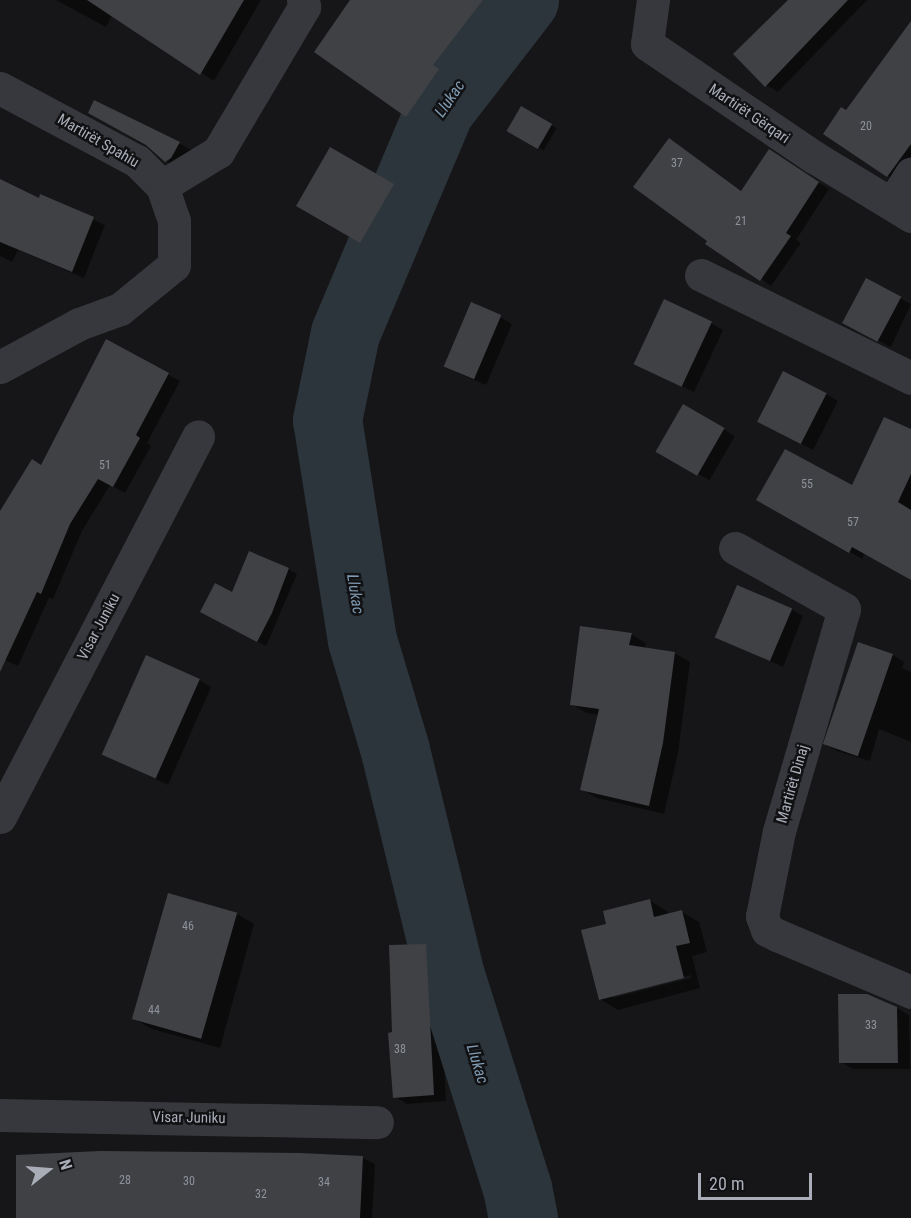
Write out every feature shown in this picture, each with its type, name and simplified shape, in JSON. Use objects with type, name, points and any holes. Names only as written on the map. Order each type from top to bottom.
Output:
[{"type":"street","points":[[162,186],[218,152],[304,7],[303,0]]},
{"type":"street","name":"Martirët Gërqari","points":[[653,0],[647,44],[814,157],[902,210],[911,174]]},
{"type":"street","name":"Martirët Spahiu","points":[[0,87],[137,161],[162,186],[174,220],[174,265],[120,309],[61,333],[0,367]]},
{"type":"street","points":[[702,275],[911,378]]},
{"type":"street","name":"Visar Juniku","points":[[0,817],[198,436]]},
{"type":"street","name":"Martirët Dinaj","points":[[735,548],[844,609],[779,831],[762,916],[767,930],[911,992]]},
{"type":"street","name":"Visar Juniku","points":[[0,1115],[377,1122]]},
{"type":"building","points":[[87,0],[244,0],[200,75]]},
{"type":"building","points":[[350,0],[483,0],[433,65],[439,69],[406,117],[314,52]]},
{"type":"building","points":[[788,0],[848,0],[765,87],[733,54]]},
{"type":"building","points":[[911,21],[911,144],[887,177],[823,134],[841,107],[846,110]]},
{"type":"building","points":[[94,100],[180,142],[171,158],[165,162],[146,145],[88,113]]},
{"type":"building","points":[[521,106],[552,124],[538,149],[506,131]]},
{"type":"building","points":[[669,138],[741,191],[769,149],[819,182],[786,233],[791,236],[760,281],[705,244],[707,241],[633,187]]},
{"type":"building","points":[[330,147],[394,184],[360,243],[296,206]]},
{"type":"building","points":[[0,179],[39,198],[40,194],[94,217],[72,272],[0,242]]},
{"type":"building","points":[[866,278],[901,297],[877,342],[842,323]]},
{"type":"building","points":[[664,299],[712,321],[682,387],[634,364]]},
{"type":"building","points":[[471,302],[501,315],[474,379],[444,366]]},
{"type":"building","points":[[106,339],[169,373],[136,435],[140,438],[113,487],[98,479],[70,524],[41,594],[37,592],[0,672],[0,511],[32,459],[41,465]]},
{"type":"building","points":[[783,371],[827,393],[801,444],[757,422]]},
{"type":"building","points":[[683,404],[725,428],[697,476],[656,452]]},
{"type":"building","points":[[884,417],[911,429],[911,474],[898,502],[911,510],[911,580],[852,547],[849,553],[756,500],[785,449],[852,485]]},
{"type":"building","points":[[249,551],[289,568],[272,613],[257,642],[200,612],[215,583],[232,592]]},
{"type":"building","points":[[737,585],[792,608],[770,661],[715,637]]},
{"type":"building","points":[[580,626],[632,633],[629,645],[675,652],[663,743],[649,806],[580,790],[599,709],[570,705]]},
{"type":"building","points":[[858,642],[893,654],[858,756],[823,744]]},
{"type":"building","points":[[146,655],[200,679],[156,779],[102,755]]},
{"type":"building","points":[[168,893],[237,913],[201,1039],[132,1019]]},
{"type":"building","points":[[650,899],[654,917],[682,910],[690,943],[676,946],[684,978],[599,1000],[581,930],[606,924],[603,911]]},
{"type":"building","points":[[426,944],[434,1095],[393,1098],[388,1033],[392,1032],[389,945]]},
{"type":"building","points":[[838,994],[867,994],[897,1007],[898,1063],[839,1063]]},
{"type":"building","points":[[100,1151],[300,1153],[363,1156],[360,1218],[16,1218],[16,1155]]},
{"type":"waterway","name":"Llukac","points":[[523,1218],[517,1188],[450,976],[395,750],[362,640],[327,420],[345,333],[439,110],[524,0]]}]
